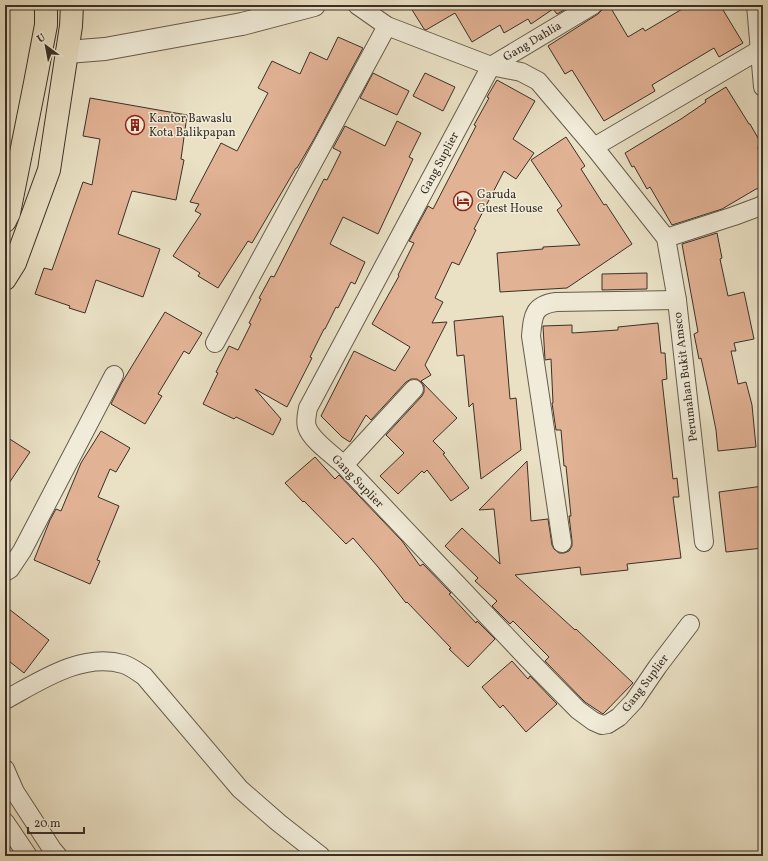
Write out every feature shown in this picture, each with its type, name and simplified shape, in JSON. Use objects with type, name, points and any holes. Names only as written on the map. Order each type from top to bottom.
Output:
[{"type":"main road","points":[[5,221],[9,213],[35,83],[46,25],[46,5]]},
{"type":"main road","points":[[5,279],[15,263],[49,170],[71,26],[72,5]]},
{"type":"main road","points":[[41,51],[67,52]]},
{"type":"street","points":[[67,52],[105,49],[242,24],[314,5]]},
{"type":"street","points":[[357,5],[387,26],[491,66],[521,72],[538,81],[594,147],[666,238],[677,300]]},
{"type":"street","name":"Gang Dahlia","points":[[491,66],[593,5]]},
{"type":"street","points":[[756,5],[763,86]]},
{"type":"street","points":[[215,343],[387,26]]},
{"type":"street","points":[[594,147],[760,49]]},
{"type":"street","name":"Gang Suplier","points":[[491,66],[308,408],[306,421],[307,428],[314,438],[344,465],[528,659],[578,710],[593,721],[602,725],[608,724],[619,717],[634,701],[690,624]]},
{"type":"street","points":[[666,238],[734,216],[763,204]]},
{"type":"street","name":"Perumahan Bukit Amsco","points":[[562,543],[531,336],[535,313],[544,303],[677,300],[704,542]]},
{"type":"street","points":[[5,572],[13,565],[22,551],[114,374]]},
{"type":"street","points":[[344,465],[414,389]]},
{"type":"street","points":[[5,700],[61,671],[86,662],[103,660],[125,664],[144,676],[240,789],[279,823],[321,856]]},
{"type":"street","points":[[5,769],[15,792],[52,850],[58,856]]},
{"type":"street","points":[[5,822],[28,856]]},
{"type":"building","points":[[409,5],[573,5],[557,14],[553,9],[531,24],[528,19],[504,33],[500,25],[472,42],[455,13],[426,30]]},
{"type":"building","points":[[603,5],[609,5],[628,37],[643,28],[645,31],[689,5],[720,5],[743,43],[719,57],[714,48],[652,85],[655,91],[604,121],[572,70],[565,74],[548,46],[598,14],[602,10]]},
{"type":"building","points":[[338,37],[363,48],[314,139],[252,243],[248,241],[218,288],[198,276],[200,273],[173,256],[201,214],[195,211],[199,204],[190,202],[221,143],[237,151],[268,93],[258,88],[272,61],[300,74],[310,52],[327,60]]},
{"type":"building","points":[[373,73],[409,91],[397,115],[360,98]]},
{"type":"building","points":[[425,73],[455,87],[443,111],[413,96]]},
{"type":"building","points":[[497,80],[535,101],[513,139],[534,153],[516,179],[504,171],[474,229],[476,230],[459,265],[452,262],[435,298],[443,302],[432,323],[447,322],[425,365],[431,375],[421,381],[457,418],[433,441],[445,453],[443,454],[469,488],[451,501],[427,470],[424,473],[422,471],[398,494],[380,476],[404,453],[386,435],[422,396],[424,386],[421,382],[417,379],[411,379],[406,382],[371,420],[366,415],[350,442],[342,437],[321,416],[354,351],[395,371],[410,347],[372,324],[399,276],[398,275],[414,243],[409,241],[428,206],[433,209],[476,126],[474,125]]},
{"type":"building","points":[[726,87],[762,145],[758,147],[763,188],[756,189],[722,209],[672,225],[650,187],[647,189],[634,166],[632,167],[625,153],[681,119],[706,102],[705,100]]},
{"type":"building","points":[[90,98],[187,115],[181,159],[184,160],[176,200],[132,191],[118,234],[160,249],[143,297],[96,280],[85,313],[69,308],[70,306],[35,294],[44,268],[52,270],[83,182],[92,185],[100,139],[83,136]]},
{"type":"building","points":[[397,121],[421,133],[409,157],[413,159],[378,234],[343,217],[330,244],[365,262],[355,284],[351,282],[338,308],[336,307],[310,357],[312,358],[287,407],[255,389],[281,419],[273,435],[236,417],[234,419],[203,404],[218,373],[216,372],[229,346],[238,350],[251,324],[249,323],[261,299],[259,298],[271,276],[274,277],[324,179],[327,180],[341,152],[333,148],[345,126],[385,146]]},
{"type":"building","points":[[566,137],[585,166],[581,169],[604,205],[606,204],[632,244],[567,288],[500,292],[497,253],[543,249],[543,247],[580,245],[557,210],[562,206],[531,160]]},
{"type":"building","points":[[717,233],[722,258],[720,259],[728,296],[744,292],[754,339],[734,343],[736,351],[731,351],[738,384],[746,382],[752,405],[756,447],[718,451],[716,430],[708,390],[701,358],[699,359],[694,334],[698,332],[682,244]]},
{"type":"building","points":[[647,273],[647,289],[602,290],[602,274]]},
{"type":"building","points":[[165,312],[202,333],[189,354],[184,351],[158,394],[162,396],[145,424],[111,404],[121,384]]},
{"type":"building","points":[[503,316],[510,399],[516,398],[521,450],[481,479],[473,403],[469,407],[464,355],[457,356],[454,321]]},
{"type":"building","points":[[658,323],[661,353],[665,353],[667,379],[662,380],[673,479],[677,478],[679,497],[673,497],[681,558],[627,564],[628,570],[581,575],[580,567],[515,575],[575,630],[576,629],[633,683],[603,714],[585,702],[545,661],[549,657],[513,621],[510,624],[492,606],[497,601],[475,581],[478,578],[445,546],[462,528],[500,564],[494,509],[479,510],[527,461],[531,521],[548,519],[554,549],[559,553],[569,551],[572,546],[572,541],[566,466],[564,466],[561,430],[556,430],[552,403],[551,359],[545,360],[543,326],[572,325],[572,333],[618,330],[618,327]]},
{"type":"building","points":[[101,431],[130,448],[116,472],[110,469],[98,497],[119,506],[97,560],[100,561],[90,584],[34,560],[50,520],[56,509],[61,511],[81,463]]},
{"type":"building","points":[[5,436],[30,452],[5,489]]},
{"type":"building","points":[[315,457],[335,479],[339,475],[402,541],[420,566],[423,564],[451,593],[449,594],[476,623],[477,621],[495,639],[468,667],[449,649],[451,648],[407,602],[406,603],[353,538],[346,544],[285,483]]},
{"type":"building","points":[[763,486],[763,548],[726,552],[719,492]]},
{"type":"building","points":[[5,606],[49,640],[24,673],[5,658]]},
{"type":"building","points":[[512,661],[528,679],[530,676],[557,704],[526,732],[503,705],[500,708],[482,687]]},
{"type":"place","name":"Kantor Bawaslu Kota Balikpapan","points":[[135,125]]},
{"type":"place","name":"Garuda Guest House","points":[[463,201]]}]
